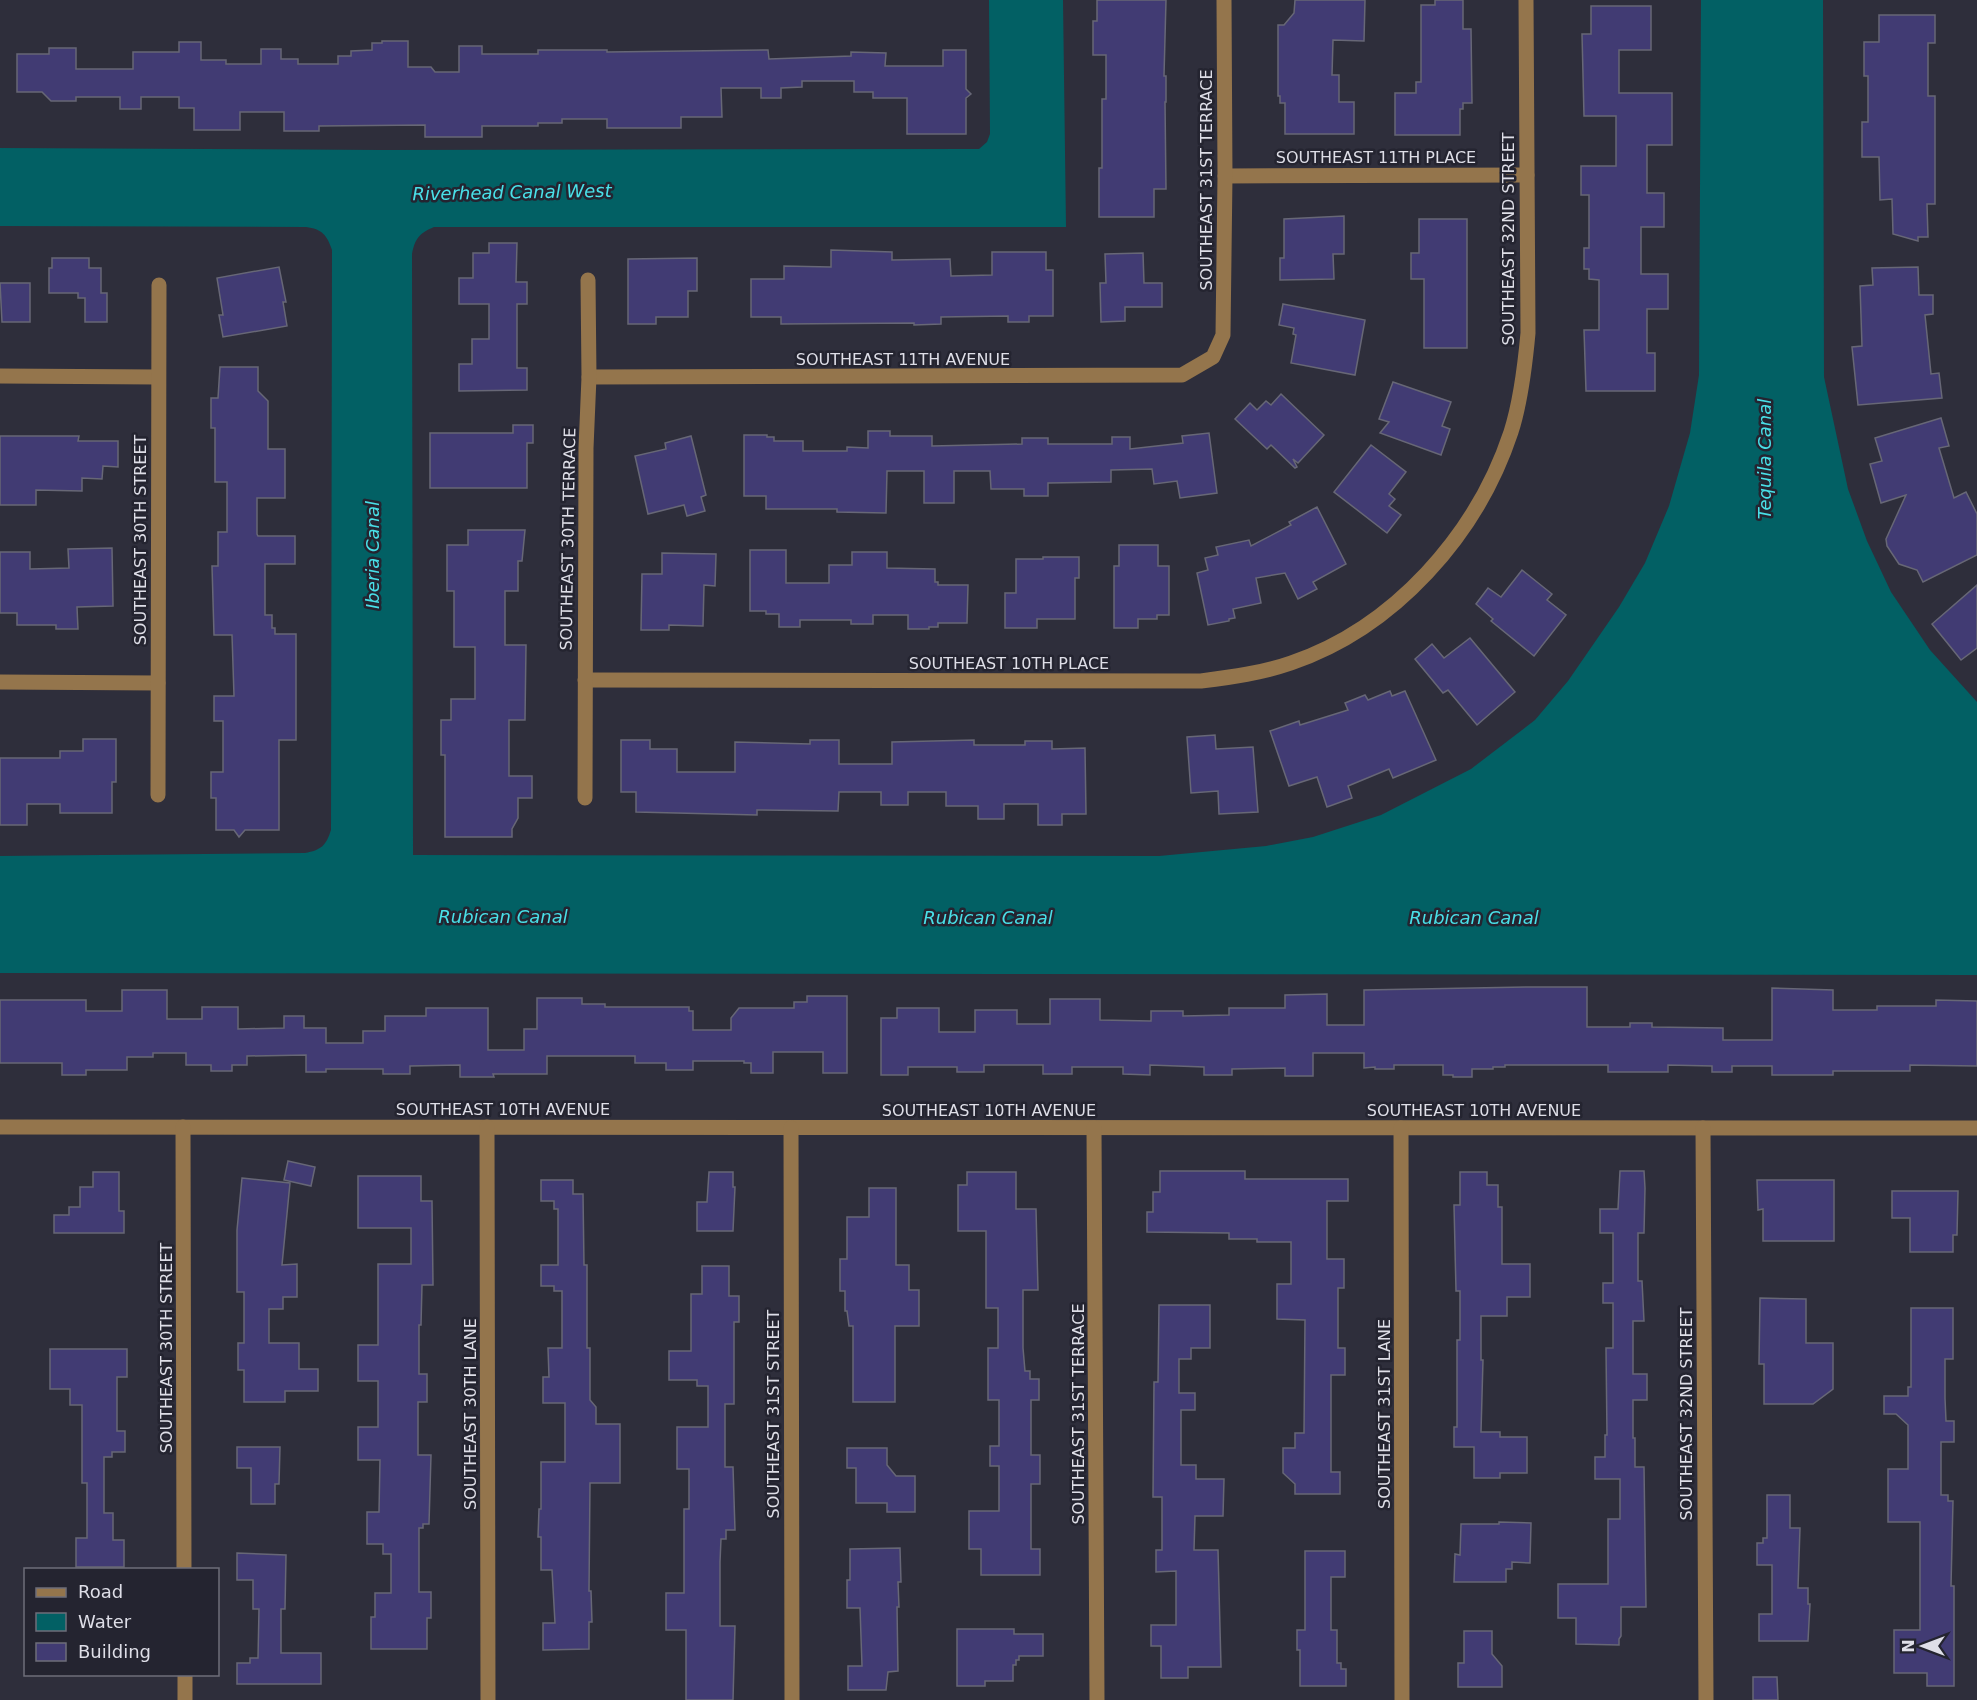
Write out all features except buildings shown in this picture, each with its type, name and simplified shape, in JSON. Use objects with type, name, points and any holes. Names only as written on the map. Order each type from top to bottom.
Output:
[{"type":"street","name":"SOUTHEAST 31ST TERRACE","points":[[1213,357],[1223,335],[1224,0]]},
{"type":"street","name":"SOUTHEAST 32ND STREET","points":[[1410,589],[1457,538],[1488,487],[1511,431],[1519,399],[1528,333],[1526,0]]},
{"type":"street","name":"SOUTHEAST 11TH PLACE","points":[[1225,176],[1527,175]]},
{"type":"street","name":"SOUTHEAST 30TH TERRACE","points":[[585,798],[588,280]]},
{"type":"street","name":"SOUTHEAST 30TH STREET","points":[[158,795],[159,285]]},
{"type":"street","name":"SOUTHEAST 11TH AVENUE","points":[[589,377],[1182,375],[1213,357]]},
{"type":"street","points":[[0,376],[158,377]]},
{"type":"street","name":"SOUTHEAST 10TH PLACE","points":[[585,680],[961,682],[1222,679],[1292,663],[1318,652],[1367,624],[1410,589]]},
{"type":"street","points":[[0,682],[158,683]]},
{"type":"street","name":"SOUTHEAST 10TH AVENUE","points":[[0,1127],[1977,1128]]},
{"type":"street","name":"SOUTHEAST 30TH STREET","points":[[183,1127],[184,1568]]},
{"type":"street","name":"SOUTHEAST 30TH LANE","points":[[487,1127],[488,1700]]},
{"type":"street","name":"SOUTHEAST 31ST STREET","points":[[791,1128],[792,1700]]},
{"type":"street","name":"SOUTHEAST 31ST TERRACE","points":[[1094,1128],[1098,1700]]},
{"type":"street","name":"SOUTHEAST 31ST LANE","points":[[1401,1128],[1402,1700]]},
{"type":"street","name":"SOUTHEAST 32ND STREET","points":[[1703,1128],[1706,1700]]},
{"type":"street","points":[[185,1676],[185,1700]]},
{"type":"water","points":[[989,0],[1063,0],[1066,227],[434,227],[418,237],[412,254],[413,855],[1159,856],[1266,846],[1313,837],[1381,815],[1471,769],[1535,720],[1568,681],[1619,607],[1645,563],[1669,506],[1690,433],[1699,375],[1701,0],[1823,0],[1824,377],[1848,489],[1867,541],[1891,592],[1930,650],[1977,702],[1977,975],[0,973],[0,856],[305,853],[319,849],[327,840],[331,830],[332,250],[323,234],[316,229],[306,227],[0,226],[0,148],[979,149],[987,142],[990,134]]},
{"type":"water label","name":"Riverhead Canal West","points":[[512,192]]},
{"type":"water label","name":"Tequila Canal","points":[[1764,459]]},
{"type":"water label","name":"Iberia Canal","points":[[372,555]]},
{"type":"water label","name":"Rubican Canal","points":[[503,916]]},
{"type":"water label","name":"Rubican Canal","points":[[988,917]]},
{"type":"water label","name":"Rubican Canal","points":[[1474,917]]}]
